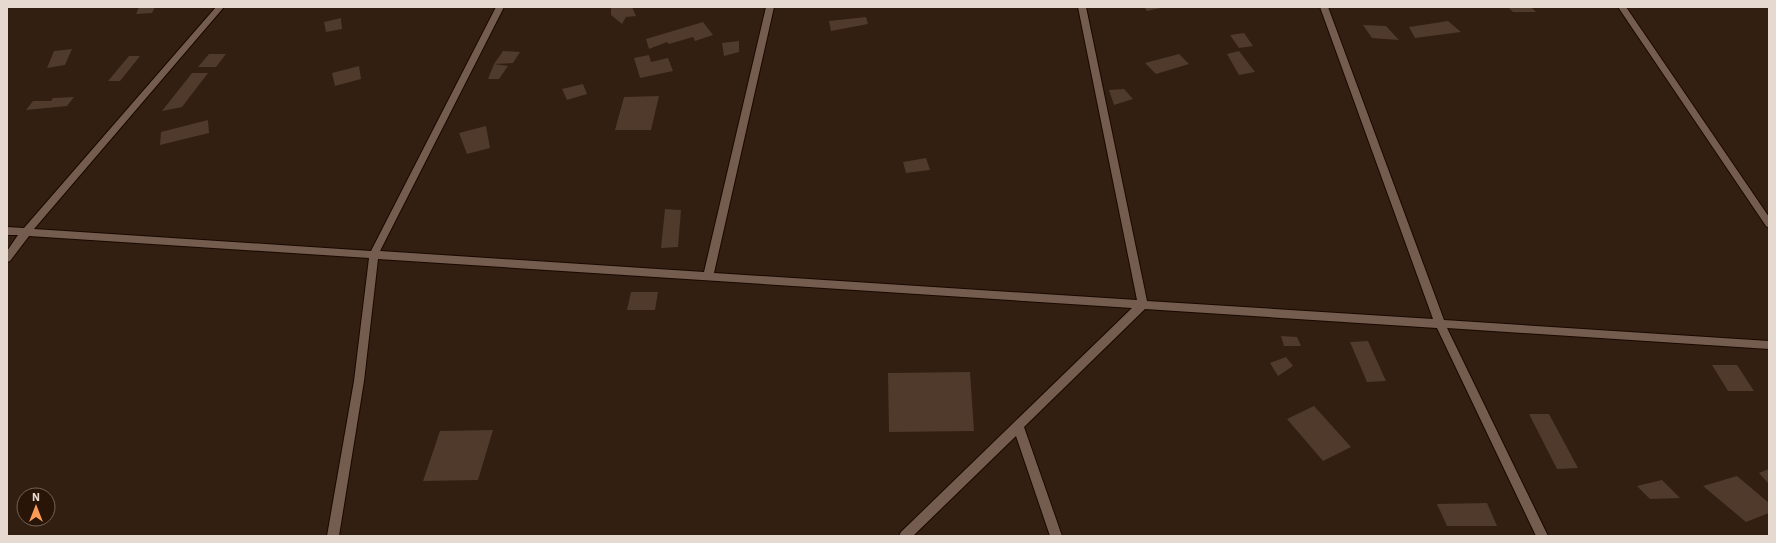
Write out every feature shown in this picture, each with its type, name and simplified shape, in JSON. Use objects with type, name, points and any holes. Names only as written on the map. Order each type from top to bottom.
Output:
[{"type":"street","points":[[7,258],[27,231],[220,7]]},
{"type":"street","points":[[333,536],[359,381],[374,254],[500,7]]},
{"type":"street","points":[[708,276],[770,7]]},
{"type":"street","points":[[1082,7],[1143,304]]},
{"type":"street","points":[[1324,7],[1440,324],[1542,536]]},
{"type":"street","points":[[1622,7],[1769,224]]},
{"type":"street","points":[[7,231],[27,231],[1769,345]]},
{"type":"street","points":[[905,536],[1143,304]]},
{"type":"street","points":[[1018,426],[1056,536]]},
{"type":"building","points":[[139,7],[155,7],[152,13],[136,14]]},
{"type":"building","points":[[611,7],[632,7],[636,16],[626,17],[622,24],[611,15]]},
{"type":"building","points":[[1144,7],[1160,7],[1161,8],[1147,11]]},
{"type":"building","points":[[1508,7],[1531,7],[1536,12],[1513,12]]},
{"type":"building","points":[[866,17],[868,24],[831,31],[829,21]]},
{"type":"building","points":[[341,18],[342,29],[326,32],[324,22]]},
{"type":"building","points":[[1448,21],[1461,32],[1415,38],[1409,27]]},
{"type":"building","points":[[703,22],[713,35],[695,41],[693,37],[669,44],[667,42],[649,49],[646,39]]},
{"type":"building","points":[[1363,25],[1386,26],[1399,40],[1372,38]]},
{"type":"building","points":[[1244,33],[1253,46],[1239,48],[1230,35]]},
{"type":"building","points":[[739,41],[739,52],[724,56],[722,43]]},
{"type":"building","points":[[72,49],[65,65],[47,68],[54,51]]},
{"type":"building","points":[[503,51],[520,52],[513,63],[494,64]]},
{"type":"building","points":[[1239,51],[1255,72],[1239,75],[1227,54]]},
{"type":"building","points":[[209,54],[226,54],[216,67],[198,67]]},
{"type":"building","points":[[1179,54],[1189,64],[1156,74],[1145,63]]},
{"type":"building","points":[[649,55],[651,62],[668,58],[673,71],[640,78],[634,58]]},
{"type":"building","points":[[129,56],[140,56],[120,81],[108,81]]},
{"type":"building","points":[[494,64],[508,66],[499,79],[488,79]]},
{"type":"building","points":[[359,66],[361,79],[335,86],[332,73]]},
{"type":"building","points":[[192,73],[208,73],[182,107],[162,111]]},
{"type":"building","points":[[583,84],[587,94],[567,100],[562,89]]},
{"type":"building","points":[[1124,89],[1133,99],[1114,105],[1109,90]]},
{"type":"building","points":[[659,96],[651,130],[615,130],[624,97]]},
{"type":"building","points":[[74,97],[67,106],[26,110],[33,101],[51,101],[53,98]]},
{"type":"building","points":[[208,120],[209,133],[160,145],[161,132]]},
{"type":"building","points":[[486,126],[490,148],[467,154],[459,133]]},
{"type":"building","points":[[926,158],[930,170],[906,173],[903,162]]},
{"type":"building","points":[[665,209],[681,210],[678,247],[661,248]]},
{"type":"building","points":[[631,292],[658,292],[655,310],[627,310]]},
{"type":"building","points":[[1281,336],[1297,337],[1301,346],[1284,346]]},
{"type":"building","points":[[1368,341],[1386,381],[1367,382],[1350,342]]},
{"type":"building","points":[[1286,357],[1293,366],[1278,376],[1270,363]]},
{"type":"building","points":[[1712,365],[1737,365],[1754,391],[1728,391]]},
{"type":"building","points":[[970,372],[974,431],[889,432],[888,373]]},
{"type":"building","points":[[1314,406],[1351,447],[1323,461],[1287,419]]},
{"type":"building","points":[[1529,414],[1549,414],[1578,468],[1557,469]]},
{"type":"building","points":[[493,430],[478,480],[423,481],[440,431]]},
{"type":"building","points":[[1769,469],[1769,484],[1759,473]]},
{"type":"building","points":[[1737,476],[1769,503],[1769,513],[1746,522],[1703,486]]},
{"type":"building","points":[[1662,480],[1680,498],[1650,499],[1637,486]]},
{"type":"building","points":[[1487,503],[1497,526],[1447,526],[1437,504]]}]
